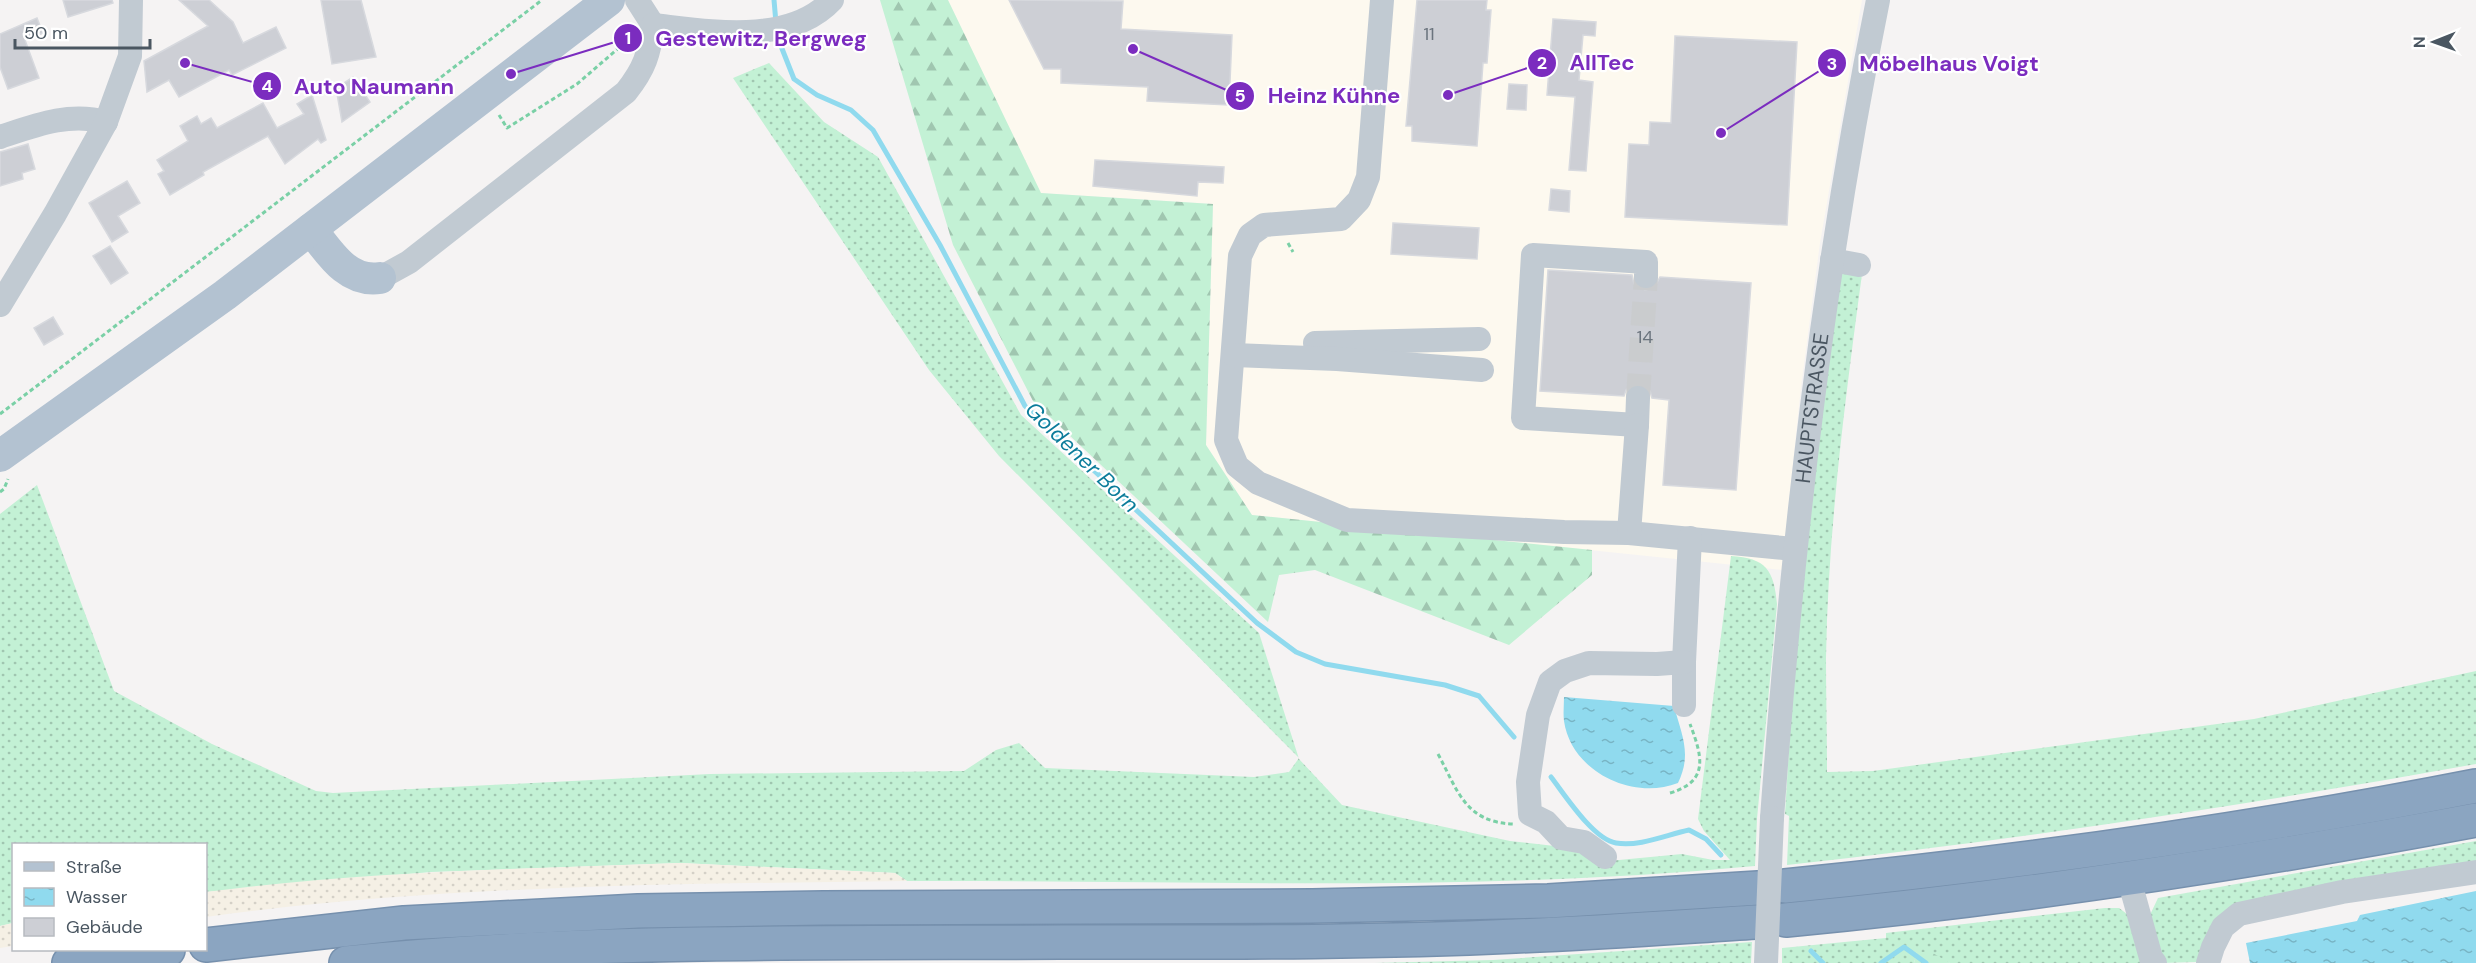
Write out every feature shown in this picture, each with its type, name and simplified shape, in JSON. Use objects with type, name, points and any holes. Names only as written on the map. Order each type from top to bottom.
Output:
[{"type":"highway","points":[[207,945],[404,923],[638,911],[1465,903],[1548,901],[1771,887],[1916,873],[2054,856],[2476,786]]},
{"type":"highway","points":[[346,963],[413,956],[631,946],[811,942],[1291,941],[1468,938],[1771,921],[1920,907],[2129,879],[2476,820]]},
{"type":"highway","points":[[69,963],[160,951]]},
{"type":"main road","points":[[4,467],[606,2]]},
{"type":"main road","points":[[310,229],[340,264],[356,277],[368,280],[380,278]]},
{"type":"street","points":[[0,305],[55,214],[106,122],[130,56],[131,0]]},
{"type":"street","points":[[380,278],[409,262],[626,92],[640,75],[649,55],[653,25],[637,0]]},
{"type":"street","points":[[653,25],[718,32],[776,29],[808,18],[832,0]]},
{"type":"street","points":[[1382,0],[1368,177],[1359,200],[1341,219],[1264,225],[1250,235],[1240,256],[1226,440],[1237,466],[1258,483],[1347,520],[1564,532],[1629,533],[1794,549]]},
{"type":"street","name":"HAUPTSTRASSE","points":[[1766,963],[1772,818],[1794,549],[1814,378],[1832,260],[1855,116],[1878,0]]},
{"type":"street","points":[[0,137],[51,120],[88,117],[106,122]]},
{"type":"street","points":[[1637,425],[1523,418],[1533,255],[1646,262],[1646,276]]},
{"type":"street","points":[[1832,260],[1859,265]]},
{"type":"street","points":[[1234,346],[1266,342],[1330,344],[1479,339]]},
{"type":"street","points":[[1234,346],[1336,359],[1482,370]]},
{"type":"street","points":[[1629,533],[1638,398]]},
{"type":"street","points":[[1684,705],[1690,538]]},
{"type":"street","points":[[1605,857],[1584,842],[1561,838],[1546,822],[1530,814],[1528,782],[1538,715],[1550,682],[1565,671],[1589,663],[1684,662]]},
{"type":"street","points":[[2208,963],[2212,947],[2223,927],[2239,914],[2342,892],[2476,872]]},
{"type":"street","points":[[2129,879],[2151,958],[2155,963]]},
{"type":"path","points":[[0,414],[542,0]]},
{"type":"path","points":[[503,112],[498,116],[507,128],[577,84],[629,40]]},
{"type":"path","points":[[0,492],[4,489],[4,467]]},
{"type":"path","points":[[1670,793],[1689,786],[1694,781],[1700,762],[1684,705]]},
{"type":"path","points":[[1438,754],[1467,805],[1479,817],[1497,823],[1514,824],[1530,814]]},
{"type":"shaded area","points":[[948,0],[1862,0],[1820,243],[1801,387],[1782,570],[1252,515],[1206,445],[1213,204],[1040,193]]},
{"type":"green space","points":[[880,0],[948,0],[1041,193],[1213,204],[1206,445],[1252,515],[1592,550],[1592,575],[1509,645],[1315,570],[1279,575],[1268,622],[1033,401],[953,245]]},
{"type":"green space","points":[[769,63],[824,122],[878,157],[1021,415],[1259,633],[1299,758],[999,456],[929,370],[733,78]]},
{"type":"green space","points":[[1844,272],[1862,274],[1844,418],[1830,562],[1826,658],[1827,772],[1873,771],[2254,719],[2476,671],[2476,764],[2304,794],[2132,820],[1787,865],[1789,816],[1785,814],[1804,552],[1839,278]]},
{"type":"green space","points":[[37,485],[114,691],[212,744],[316,791],[333,793],[710,774],[964,771],[996,750],[1019,743],[1045,768],[1254,777],[1289,772],[1299,758],[1342,805],[1510,841],[1581,849],[1598,862],[1682,854],[1713,860],[1730,860],[1704,831],[1698,819],[1731,556],[1743,557],[1760,563],[1770,574],[1777,604],[1757,819],[1755,866],[1543,880],[1331,883],[907,881],[895,873],[680,863],[431,872],[207,892],[207,843],[12,843],[12,923],[0,926],[0,514]]},
{"type":"green space","points":[[2476,841],[2476,865],[2243,904],[2196,962],[2163,963],[2149,917],[2158,898]]},
{"type":"green space","points":[[2119,908],[2127,914],[2145,963],[1950,963],[1917,952],[1914,963],[1782,963],[1782,948],[1886,938],[1886,933]]},
{"type":"green space","points":[[1752,942],[1751,963],[1374,963],[1493,960]]},
{"type":"green space","points":[[1917,952],[1931,952],[1950,963],[1914,963]]},
{"type":"sand","points":[[680,863],[895,873],[907,881],[644,885],[468,892],[293,906],[207,917],[207,892],[324,879]]},
{"type":"sand","points":[[12,923],[12,946],[0,948],[0,926]]},
{"type":"water","points":[[1564,697],[1674,706],[1685,754],[1678,783],[1660,788],[1642,788],[1606,778],[1591,767],[1578,754],[1569,739],[1564,721]]},
{"type":"water","points":[[2476,891],[2476,963],[2250,963],[2246,943],[2357,921],[2360,915]]},
{"type":"building","points":[[63,0],[112,0],[113,3],[68,17]]},
{"type":"building","points":[[179,0],[209,0],[233,22],[243,43],[276,27],[286,48],[232,75],[229,70],[179,97],[169,80],[147,92],[144,61],[208,26]]},
{"type":"building","points":[[321,0],[361,0],[376,57],[332,64]]},
{"type":"building","points":[[1009,0],[1123,1],[1121,29],[1232,35],[1229,105],[1147,101],[1148,87],[1061,83],[1061,69],[1044,69]]},
{"type":"building","points":[[1417,0],[1487,0],[1486,10],[1491,10],[1487,63],[1483,63],[1477,146],[1412,141],[1412,126],[1406,126]]},
{"type":"building","points":[[37,18],[43,33],[25,40],[39,78],[8,89],[0,67],[0,34]]},
{"type":"building","points":[[1553,19],[1596,22],[1595,36],[1583,35],[1579,80],[1593,82],[1586,171],[1569,170],[1575,97],[1547,95]]},
{"type":"building","points":[[1675,36],[1797,42],[1787,225],[1625,217],[1629,144],[1649,145],[1650,122],[1671,123]]},
{"type":"building","points":[[353,77],[370,102],[342,122],[336,88]]},
{"type":"building","points":[[1509,84],[1527,85],[1526,110],[1507,109]]},
{"type":"building","points":[[312,95],[326,140],[321,143],[318,139],[285,164],[268,136],[203,172],[204,175],[170,195],[158,174],[164,171],[157,160],[188,141],[180,126],[197,116],[201,124],[211,118],[217,128],[263,103],[277,128],[304,114],[297,104]]},
{"type":"building","points":[[28,144],[35,169],[22,173],[23,179],[0,186],[0,152]]},
{"type":"building","points":[[1095,160],[1224,167],[1223,183],[1198,182],[1197,196],[1093,186]]},
{"type":"building","points":[[127,181],[140,203],[118,216],[128,232],[112,242],[89,203]]},
{"type":"building","points":[[1551,189],[1570,191],[1569,212],[1549,210]]},
{"type":"building","points":[[1393,223],[1479,228],[1477,259],[1391,254]]},
{"type":"building","points":[[110,246],[128,273],[111,284],[93,256]]},
{"type":"building","points":[[1548,270],[1632,275],[1634,284],[1645,290],[1654,288],[1660,277],[1751,283],[1736,490],[1663,485],[1669,400],[1652,398],[1645,386],[1632,385],[1626,390],[1624,396],[1540,391]]},
{"type":"building","points":[[53,317],[63,334],[44,345],[34,328]]},
{"type":"waterway","name":"Goldener Born","points":[[774,0],[776,23]]},
{"type":"waterway","name":"Goldener Born","points":[[777,36],[794,79],[817,95],[851,110],[873,130],[940,245],[1025,406],[1257,623],[1296,652],[1325,664],[1445,685],[1479,696],[1514,737]]},
{"type":"waterway","name":"Goldener Born","points":[[1551,777],[1580,815],[1607,840],[1616,843],[1634,843],[1689,830],[1706,839],[1721,855]]},
{"type":"waterway","name":"Goldener Born","points":[[1881,963],[1904,947],[1926,963]]},
{"type":"waterway","name":"Goldener Born","points":[[1811,951],[1823,963]]},
{"type":"tunnel","points":[[1638,398],[1646,276]]},
{"type":"place","name":"Heinz Kühne","points":[[1133,49]]},
{"type":"place","name":"Auto Naumann","points":[[185,63]]},
{"type":"place","name":"Gestewitz, Bergweg","points":[[511,74]]},
{"type":"place","name":"AllTec","points":[[1448,95]]},
{"type":"place","name":"Möbelhaus Voigt","points":[[1721,133]]}]
